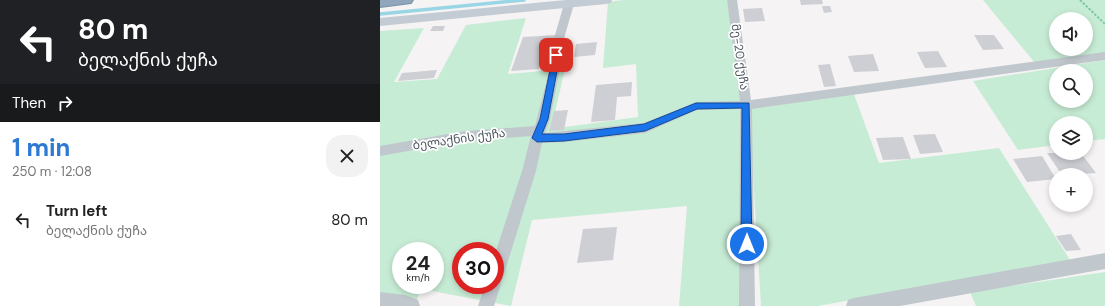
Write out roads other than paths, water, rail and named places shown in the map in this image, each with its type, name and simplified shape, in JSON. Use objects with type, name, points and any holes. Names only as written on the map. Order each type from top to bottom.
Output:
[{"type":"highway","points":[[380,2],[405,0]]},
{"type":"street","points":[[380,22],[606,0]]},
{"type":"street","name":"მე-20 ქუჩა","points":[[732,0],[746,105],[747,306]]},
{"type":"street","points":[[504,250],[544,119],[555,68],[558,42],[569,4]]},
{"type":"street","name":"ბელაქნის ქუჩა","points":[[380,151],[465,136],[498,132],[564,137],[645,128],[696,106],[746,105],[1105,56]]},
{"type":"street","points":[[854,306],[1105,261]]},
{"type":"street","points":[[486,306],[490,294]]},
{"type":"street","points":[[380,300],[405,303],[412,306]]},
{"type":"waterway","points":[[380,14],[524,0]]}]
